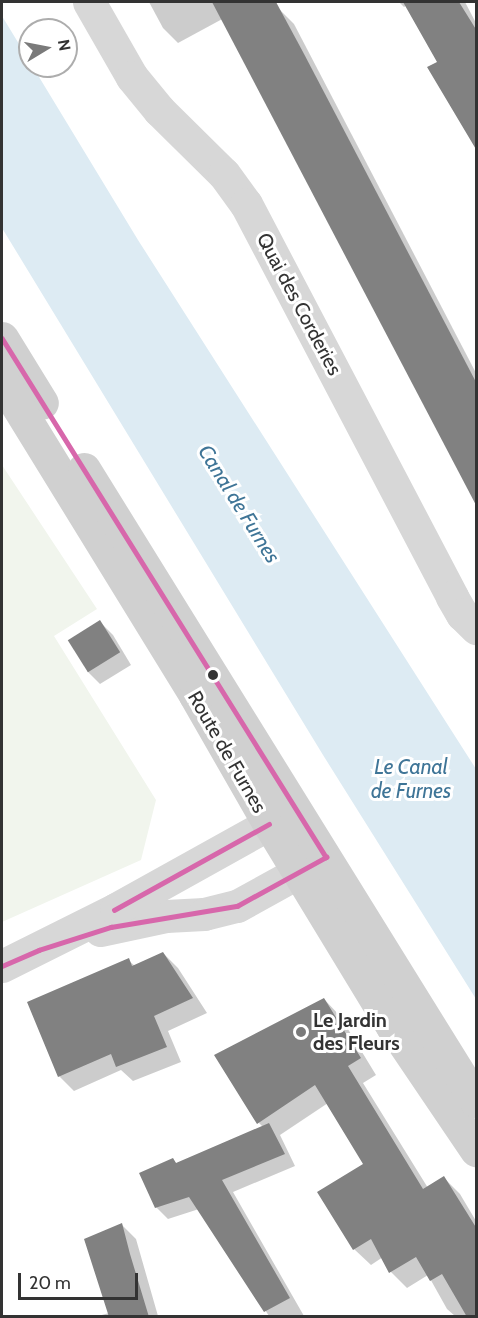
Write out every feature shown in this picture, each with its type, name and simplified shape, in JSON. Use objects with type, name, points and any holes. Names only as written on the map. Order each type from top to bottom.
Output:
[{"type":"main road","name":"Route de Furnes","points":[[2,338],[282,817],[312,865],[477,1101]]},
{"type":"main road","name":"Route de Furnes","points":[[2,381],[195,695],[282,817]]},
{"type":"main road","name":"Route de Furnes","points":[[312,865],[392,1026],[477,1150]]},
{"type":"street","name":"Quai des Corderies","points":[[89,2],[132,77],[159,110],[224,174],[246,204],[452,597],[462,614],[477,628]]},
{"type":"street","points":[[2,966],[39,950],[282,817]]},
{"type":"street","points":[[39,950],[111,927],[237,906],[312,865]]},
{"type":"shaded area","points":[[2,465],[97,609],[54,636],[156,800],[141,860],[2,922]]},
{"type":"water","name":"Le Canal de Furnes","points":[[2,16],[18,42],[18,78],[40,78],[138,240],[476,769],[476,999],[323,755],[2,228]]},
{"type":"building","points":[[212,2],[276,2],[303,52],[477,384],[477,507]]},
{"type":"building","points":[[403,2],[459,2],[477,31],[477,151],[427,67],[437,62]]},
{"type":"building","points":[[100,620],[120,652],[88,672],[68,640]]},
{"type":"building","points":[[163,952],[193,998],[154,1016],[167,1047],[116,1067],[111,1054],[58,1077],[27,1002],[129,958],[132,966]]},
{"type":"building","points":[[324,998],[361,1058],[348,1066],[423,1189],[444,1176],[477,1229],[477,1317],[467,1317],[442,1274],[430,1281],[416,1257],[389,1273],[371,1239],[353,1250],[317,1192],[363,1164],[315,1085],[257,1124],[214,1055]]},
{"type":"building","points":[[269,1123],[285,1154],[222,1180],[290,1298],[264,1312],[189,1197],[155,1208],[139,1173],[173,1158],[176,1163]]},
{"type":"building","points":[[122,1223],[149,1317],[109,1317],[84,1239]]},
{"type":"transit line","points":[[2,338],[326,857]]},
{"type":"transit line","points":[[114,910],[269,824]]},
{"type":"transit line","points":[[2,966],[39,950],[111,927],[237,906],[326,857]]},
{"type":"place","name":"Le Jardin des Fleurs","points":[[301,1032]]},
{"type":"water label","name":"Canal de Furnes","points":[[239,504]]}]
